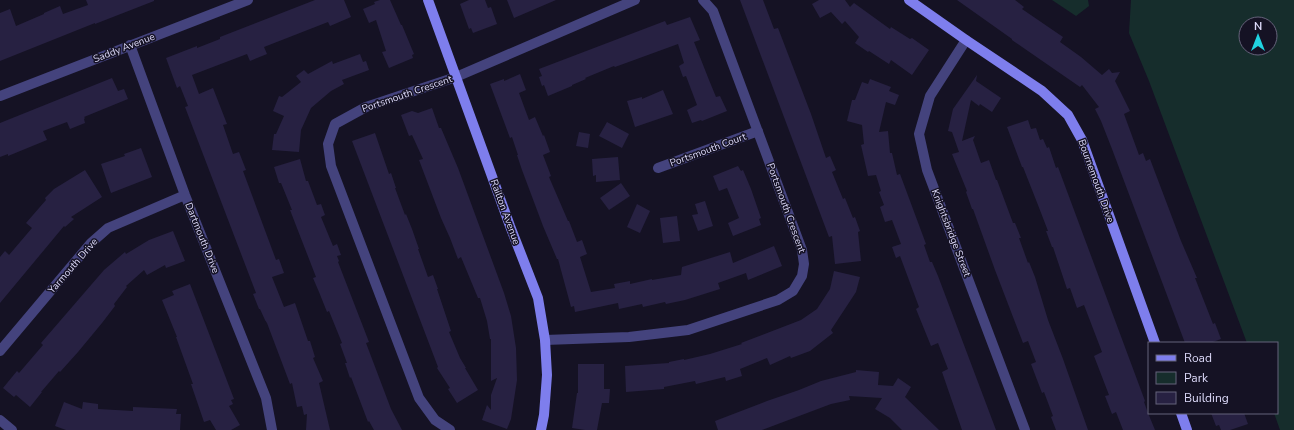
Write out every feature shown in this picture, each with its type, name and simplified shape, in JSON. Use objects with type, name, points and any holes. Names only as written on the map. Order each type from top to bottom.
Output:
[{"type":"street","name":"Saddy Avenue","points":[[0,96],[248,0]]},
{"type":"street","name":"Railton Avenue","points":[[428,0],[510,226],[538,298],[545,340],[547,376],[544,415],[541,430]]},
{"type":"street","name":"Portsmouth Crescent","points":[[450,430],[435,420],[419,398],[331,166],[328,144],[335,124],[366,107],[456,77],[635,0]]},
{"type":"street","name":"Portsmouth Crescent","points":[[545,340],[629,337],[688,330],[778,300],[793,292],[802,276],[804,264],[802,250],[713,11],[703,0]]},
{"type":"street","name":"Bournemouth Drive","points":[[908,0],[1042,91],[1068,115],[1082,140],[1155,342]]},
{"type":"street","name":"Knightsbridge Street","points":[[966,40],[930,96],[919,134],[927,170],[1025,430]]},
{"type":"street","name":"Dartmouth Drive","points":[[130,46],[185,195],[266,398],[272,430]]},
{"type":"street","name":"Portsmouth Court","points":[[658,168],[758,131]]},
{"type":"street","name":"Yarmouth Drive","points":[[0,351],[91,243],[108,228],[185,195]]},
{"type":"street","points":[[1181,414],[1187,430]]},
{"type":"street","points":[[0,420],[12,430]]},
{"type":"green space","points":[[1052,0],[1088,0],[1089,6],[1076,16]]},
{"type":"green space","points":[[1131,0],[1294,0],[1294,430],[1280,430],[1274,414],[1278,414],[1278,342],[1247,342],[1149,81],[1129,33]]},
{"type":"building","points":[[86,0],[154,1],[0,61],[0,13],[10,9],[16,26],[60,6],[63,14],[88,5]]},
{"type":"building","points":[[315,0],[344,0],[351,17],[330,26],[328,22],[264,47],[267,54],[250,61],[247,54],[192,75],[199,94],[213,88],[227,124],[223,125],[233,154],[239,152],[246,170],[243,171],[276,260],[279,259],[284,273],[272,277],[284,307],[295,303],[308,341],[310,341],[315,357],[313,358],[323,381],[319,383],[330,430],[306,430],[307,414],[304,415],[302,406],[297,407],[292,383],[290,384],[267,323],[253,294],[256,293],[185,107],[188,106],[180,86],[177,88],[166,58],[197,46],[197,48],[220,39],[220,37]]},
{"type":"building","points":[[380,0],[390,0],[414,54],[412,55],[413,58],[389,68],[382,52],[386,51],[376,20],[369,23],[363,9]]},
{"type":"building","points":[[469,0],[485,0],[488,8],[491,7],[497,24],[473,33],[471,28],[469,29],[460,4]]},
{"type":"building","points":[[507,0],[556,0],[514,18]]},
{"type":"building","points":[[740,0],[763,0],[774,29],[778,28],[826,158],[830,156],[836,170],[832,172],[843,199],[845,198],[853,218],[855,217],[860,231],[858,232],[861,261],[835,264],[832,236],[829,237]]},
{"type":"building","points":[[819,0],[845,0],[850,7],[854,3],[890,29],[891,27],[910,39],[912,38],[929,50],[912,75],[891,60],[889,64],[855,43],[859,37],[845,21],[842,24],[831,12],[820,18],[812,4]]},
{"type":"building","points":[[957,0],[1015,0],[1024,7],[1022,9],[1063,37],[1060,42],[1102,75],[1109,69],[1112,73],[1120,72],[1115,81],[1130,111],[1124,114],[1139,155],[1143,153],[1146,161],[1150,159],[1181,241],[1197,278],[1195,278],[1213,324],[1215,323],[1221,339],[1213,342],[1185,342],[1112,149],[1095,109],[1099,107],[1082,85],[1080,87]]},
{"type":"building","points":[[690,17],[700,40],[694,42],[716,97],[720,96],[727,111],[702,121],[692,123],[687,110],[697,105],[686,76],[683,77],[679,66],[684,63],[678,44],[615,67],[614,66],[548,96],[544,85],[542,86],[539,77],[542,76],[539,69],[665,21],[667,25]]},
{"type":"building","points":[[360,54],[363,62],[366,61],[369,70],[342,80],[344,84],[331,91],[311,108],[301,130],[299,152],[272,150],[274,134],[276,134],[284,116],[273,111],[279,96],[282,97],[301,82],[296,76],[304,70],[308,74],[332,61],[333,64]]},
{"type":"building","points":[[520,74],[526,90],[519,93],[529,120],[535,117],[550,152],[543,155],[551,176],[549,177],[577,242],[582,240],[587,254],[580,257],[591,292],[615,288],[614,284],[630,281],[630,284],[681,275],[682,267],[730,252],[733,263],[774,246],[782,266],[748,280],[746,273],[718,283],[720,289],[685,300],[666,304],[665,302],[643,307],[642,304],[619,309],[618,303],[575,312],[574,306],[571,307],[558,259],[543,226],[522,170],[512,137],[510,138],[490,84],[504,79],[504,81]]},
{"type":"building","points":[[977,75],[976,81],[1001,98],[992,112],[980,104],[979,106],[971,100],[962,141],[975,136],[973,140],[981,163],[989,160],[1013,223],[1015,223],[1021,238],[1019,238],[1035,277],[1048,320],[1088,430],[1056,430],[1051,417],[1053,416],[1044,392],[1042,393],[1031,364],[1036,362],[1028,341],[1023,343],[952,154],[959,152],[952,132],[948,131],[953,109]]},
{"type":"building","points":[[112,78],[118,91],[124,89],[128,99],[84,117],[85,123],[70,129],[67,122],[43,131],[47,140],[8,156],[8,154],[0,157],[0,123]]},
{"type":"building","points":[[870,79],[891,87],[889,91],[899,95],[895,105],[886,102],[879,132],[888,131],[890,153],[892,153],[897,175],[900,174],[926,244],[924,245],[930,262],[932,262],[938,276],[996,430],[962,430],[942,372],[948,369],[938,343],[931,346],[916,309],[919,307],[900,256],[896,258],[892,247],[901,244],[892,220],[885,222],[880,207],[884,205],[879,192],[881,191],[876,175],[868,176],[861,145],[864,144],[862,125],[847,121],[852,100],[855,100],[862,82],[868,84]]},
{"type":"building","points":[[663,90],[673,114],[635,127],[627,101],[642,97],[642,99]]},
{"type":"building","points":[[432,108],[439,128],[441,128],[458,168],[511,316],[516,348],[517,380],[511,419],[507,429],[482,420],[487,405],[491,410],[491,395],[497,378],[491,381],[491,339],[487,321],[480,298],[478,298],[461,257],[458,259],[441,218],[419,160],[423,159],[412,135],[409,136],[401,115],[412,111],[418,113]]},
{"type":"building","points":[[1028,120],[1031,129],[1036,128],[1040,140],[1043,139],[1047,148],[1049,147],[1056,168],[1058,167],[1155,430],[1123,430],[1116,412],[1112,414],[1105,396],[1109,395],[1094,356],[1102,352],[1084,305],[1077,308],[1070,288],[1067,289],[1046,231],[1048,231],[1007,127]]},
{"type":"building","points":[[607,122],[629,134],[622,148],[599,136]]},
{"type":"building","points":[[579,132],[590,134],[588,148],[576,146]]},
{"type":"building","points":[[375,133],[389,174],[391,173],[405,215],[406,214],[412,229],[428,277],[433,275],[451,331],[449,332],[465,368],[478,390],[457,403],[448,389],[450,388],[437,368],[438,367],[352,141]]},
{"type":"building","points":[[141,148],[152,177],[111,193],[101,164],[125,156],[124,154]]},
{"type":"building","points":[[618,157],[620,180],[596,182],[596,175],[593,176],[592,159]]},
{"type":"building","points":[[300,159],[306,181],[308,181],[317,205],[321,204],[325,215],[321,217],[333,246],[337,244],[341,255],[337,256],[338,262],[369,342],[366,343],[391,409],[402,430],[374,430],[369,421],[368,422],[351,377],[350,378],[345,363],[347,363],[340,344],[342,343],[313,278],[316,277],[290,210],[292,210],[281,183],[279,183],[274,167]]},
{"type":"building","points":[[738,166],[741,171],[743,170],[751,189],[761,218],[759,219],[761,225],[733,236],[728,223],[739,218],[727,188],[719,191],[713,176]]},
{"type":"building","points":[[85,170],[102,197],[71,217],[74,219],[65,227],[64,226],[0,303],[0,257],[5,251],[9,255],[32,228],[26,223],[46,200],[45,198],[54,189]]},
{"type":"building","points":[[621,183],[630,196],[609,210],[600,198]]},
{"type":"building","points":[[705,201],[713,226],[698,231],[692,215],[698,214],[695,204]]},
{"type":"building","points":[[637,204],[650,211],[640,233],[627,227]]},
{"type":"building","points":[[677,216],[680,241],[663,243],[660,218]]},
{"type":"building","points":[[173,231],[185,261],[166,268],[165,265],[147,275],[144,270],[126,286],[127,287],[114,304],[115,306],[102,323],[78,352],[41,392],[30,407],[16,395],[14,397],[3,388],[17,371],[19,373],[43,345],[41,343],[104,270],[125,252],[126,254],[149,240]]},
{"type":"building","points":[[834,271],[860,277],[856,292],[831,330],[833,333],[810,351],[791,358],[790,356],[770,365],[767,358],[740,369],[742,376],[726,381],[725,377],[696,384],[695,381],[664,387],[664,389],[626,392],[625,366],[669,363],[710,354],[742,344],[741,343],[801,320],[817,309],[830,289]]},
{"type":"building","points":[[190,284],[234,399],[231,400],[233,404],[229,406],[240,425],[231,430],[216,430],[210,420],[204,422],[177,337],[162,300],[174,295],[172,291]]},
{"type":"building","points":[[578,364],[604,364],[604,389],[610,389],[609,403],[602,403],[597,430],[572,428],[578,393]]},
{"type":"building","points":[[856,370],[879,372],[878,385],[893,386],[898,378],[911,387],[905,397],[939,430],[902,430],[890,418],[875,409],[882,398],[849,396],[850,400],[831,404],[762,430],[718,430],[715,421],[821,381],[856,372]]},
{"type":"building","points":[[64,402],[82,409],[83,402],[98,404],[98,409],[133,411],[133,407],[177,409],[176,414],[181,414],[180,430],[66,430],[55,426]]},
{"type":"building","points":[[1211,414],[1244,414],[1248,424],[1230,430],[1221,430],[1219,425],[1216,426]]}]
